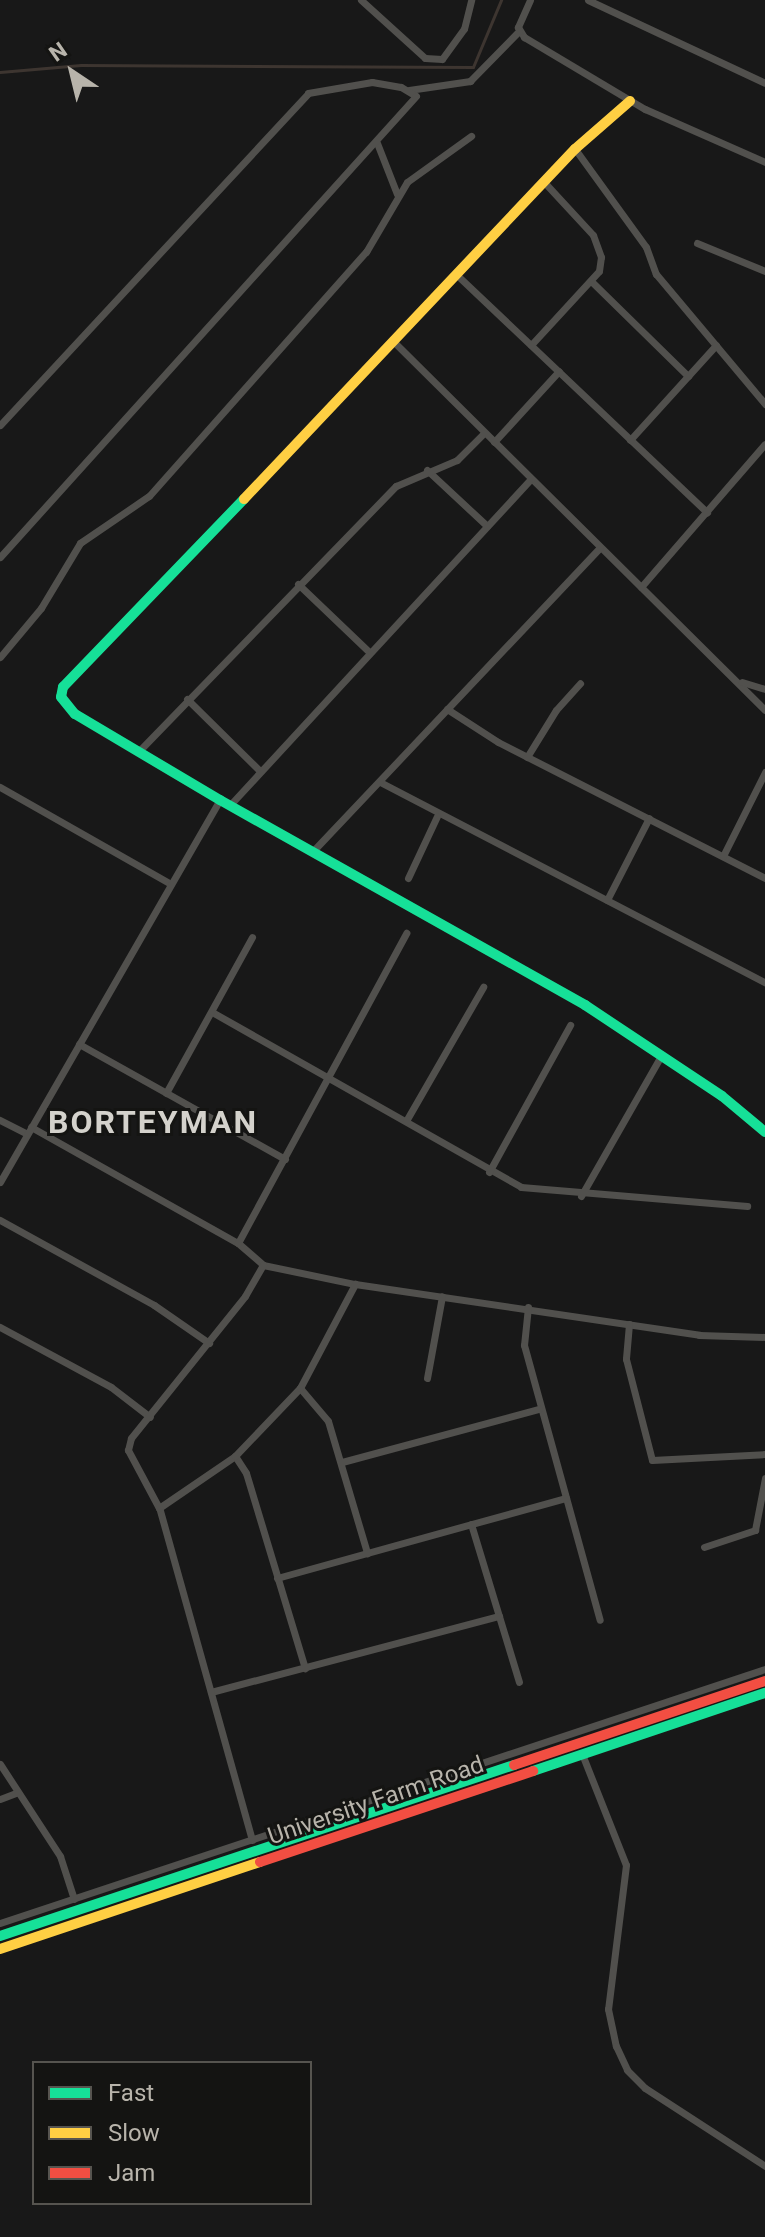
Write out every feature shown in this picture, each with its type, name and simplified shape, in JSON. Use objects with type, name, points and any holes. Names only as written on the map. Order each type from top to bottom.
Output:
[{"type":"street","points":[[361,0],[425,58],[442,59],[464,29],[471,0]]},
{"type":"street","points":[[0,425],[308,93],[372,82],[409,90],[470,81],[519,31],[530,0]]},
{"type":"street","points":[[588,0],[765,83]]},
{"type":"street","points":[[519,31],[630,101],[765,162]]},
{"type":"street","points":[[0,557],[416,101],[409,90]]},
{"type":"street","points":[[630,101],[575,149],[459,277],[63,687],[66,707],[662,1054],[765,1132]]},
{"type":"street","points":[[0,657],[41,608],[80,543],[149,496],[358,261],[397,194],[471,136]]},
{"type":"street","points":[[377,143],[397,194]]},
{"type":"street","points":[[575,149],[646,247],[656,274],[765,404]]},
{"type":"street","points":[[531,345],[599,271],[598,246],[545,183]]},
{"type":"street","points":[[697,243],[765,271]]},
{"type":"street","points":[[459,277],[707,512]]},
{"type":"street","points":[[591,281],[688,376]]},
{"type":"street","points":[[395,343],[600,548],[740,681],[765,710]]},
{"type":"street","points":[[630,440],[716,345]]},
{"type":"street","points":[[494,442],[559,371]]},
{"type":"street","points":[[139,751],[396,486],[427,470],[457,460],[484,433]]},
{"type":"street","points":[[641,587],[765,444]]},
{"type":"street","points":[[427,470],[487,526]]},
{"type":"street","points":[[0,1182],[169,883],[225,802],[259,770],[531,479]]},
{"type":"street","points":[[313,851],[600,548]]},
{"type":"street","points":[[298,584],[368,651]]},
{"type":"street","points":[[740,681],[765,689]]},
{"type":"street","points":[[527,757],[556,710],[580,683]]},
{"type":"street","points":[[187,699],[259,770]]},
{"type":"street","points":[[447,709],[527,757],[765,878]]},
{"type":"street","points":[[723,856],[765,772]]},
{"type":"street","points":[[380,782],[437,816],[765,982]]},
{"type":"street","points":[[0,787],[169,883]]},
{"type":"street","points":[[408,878],[437,816]]},
{"type":"street","points":[[607,900],[649,818]]},
{"type":"street","points":[[238,1243],[406,933]]},
{"type":"street","points":[[166,1093],[252,937]]},
{"type":"street","points":[[406,1121],[483,987]]},
{"type":"street","points":[[212,1012],[327,1080],[406,1121],[489,1172],[521,1187],[581,1196],[747,1206]]},
{"type":"street","points":[[489,1172],[570,1025]]},
{"type":"street","points":[[79,1044],[285,1159]]},
{"type":"street","points":[[581,1196],[662,1054]]},
{"type":"street","points":[[0,1120],[29,1131],[238,1243],[263,1265],[355,1284],[528,1307],[699,1335],[765,1337]]},
{"type":"street","points":[[0,1220],[154,1305],[209,1343]]},
{"type":"street","points":[[252,1840],[159,1508],[129,1459],[131,1438],[209,1343],[263,1265]]},
{"type":"street","points":[[159,1508],[235,1456],[300,1388],[355,1284]]},
{"type":"street","points":[[427,1378],[442,1296]]},
{"type":"street","points":[[528,1307],[524,1345],[539,1409],[600,1620]]},
{"type":"street","points":[[629,1324],[626,1359],[652,1460],[765,1454]]},
{"type":"street","points":[[0,1327],[111,1387],[150,1417]]},
{"type":"street","points":[[300,1388],[328,1421],[367,1553]]},
{"type":"street","points":[[342,1462],[539,1409]]},
{"type":"street","points":[[235,1456],[246,1473],[305,1668]]},
{"type":"street","points":[[704,1547],[755,1530],[765,1478]]},
{"type":"street","points":[[277,1578],[566,1498]]},
{"type":"street","points":[[471,1524],[519,1682]]},
{"type":"street","points":[[211,1692],[499,1616]]},
{"type":"street","points":[[0,1923],[765,1669]]},
{"type":"street","name":"University Farm Road","points":[[0,1936],[765,1681]]},
{"type":"street","name":"University Farm Road","points":[[0,1949],[765,1693]]},
{"type":"street","points":[[582,1754],[626,1865],[608,2009],[621,2058],[645,2088],[765,2166]]},
{"type":"street","points":[[0,1764],[60,1856],[74,1899]]},
{"type":"street","points":[[0,1799],[18,1792]]},
{"type":"waterway","points":[[0,72],[81,65],[473,67],[501,0]]},
{"type":"traffic: fast","points":[[244,499],[63,687],[61,697],[75,714],[220,800],[585,1005],[722,1096],[765,1132]]},
{"type":"traffic: fast","points":[[533,1771],[765,1693]]},
{"type":"traffic: fast","points":[[0,1936],[514,1765]]},
{"type":"traffic: slow","points":[[244,499],[575,149],[630,101]]},
{"type":"traffic: slow","points":[[0,1949],[260,1862]]},
{"type":"traffic: jam","points":[[514,1765],[765,1681]]},
{"type":"traffic: jam","points":[[260,1862],[533,1771]]},
{"type":"district","name":"BORTEYMAN","points":[[153,1122]]}]
